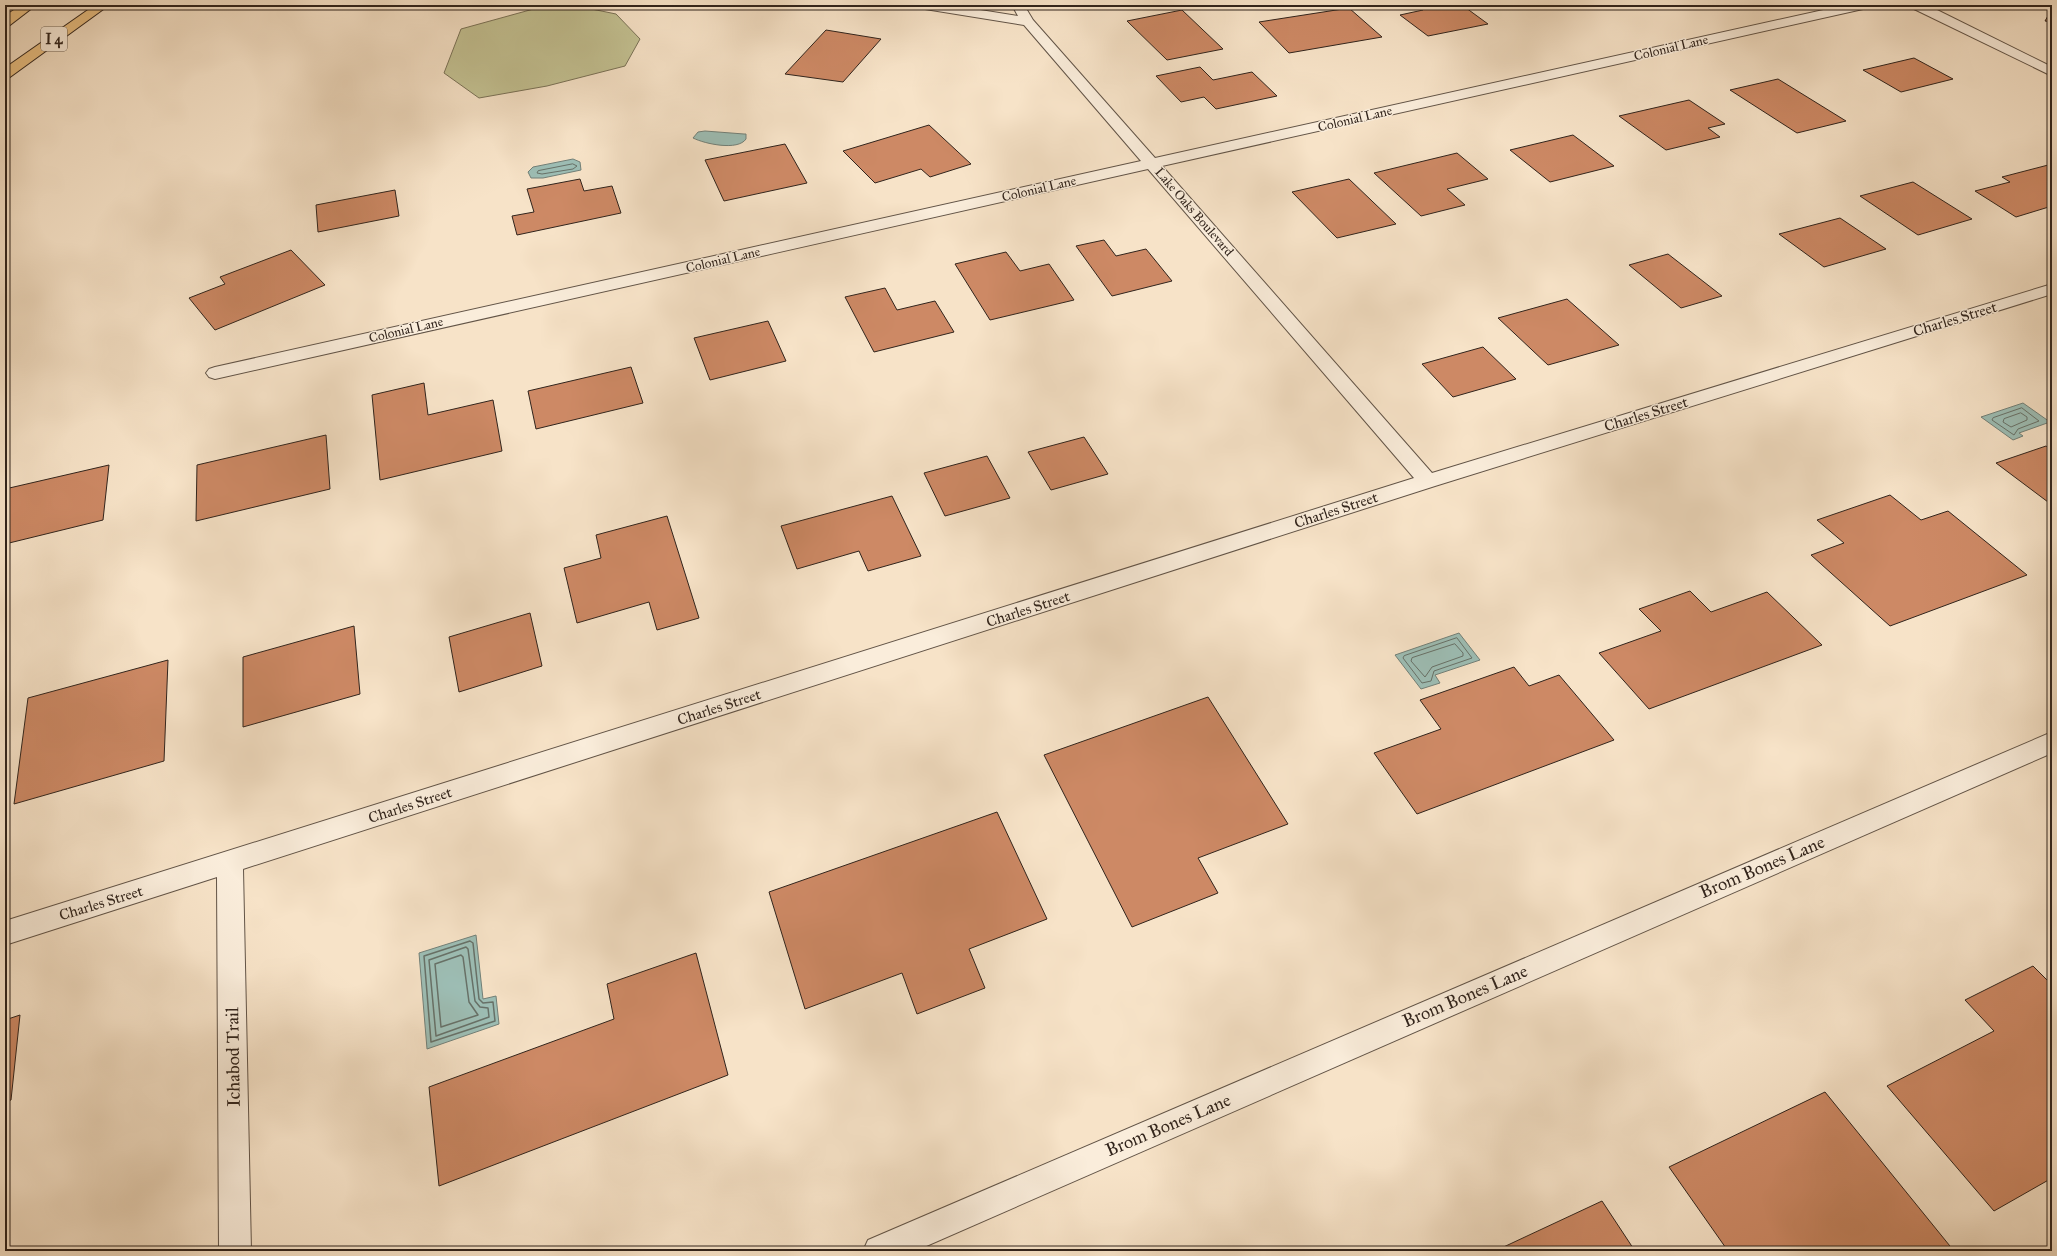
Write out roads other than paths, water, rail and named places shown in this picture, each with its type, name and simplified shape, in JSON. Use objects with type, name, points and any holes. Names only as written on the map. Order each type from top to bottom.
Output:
[{"type":"highway","points":[[5,22],[30,5]]},
{"type":"highway","name":"I 4","points":[[5,74],[103,5]]},
{"type":"street","points":[[925,5],[1028,22]]},
{"type":"street","name":"Lake Oaks Boulevard","points":[[1018,5],[1028,22],[1428,481]]},
{"type":"street","name":"Colonial Lane","points":[[215,373],[1863,5]]},
{"type":"street","points":[[1917,5],[2052,72]]},
{"type":"street","name":"Charles Street","points":[[5,934],[1428,481],[2052,289]]},
{"type":"street","name":"Brom Bones Lane","points":[[878,1251],[2052,742]]},
{"type":"street","name":"Ichabod Trail","points":[[230,863],[235,1251]]},
{"type":"water","points":[[705,131],[746,134],[746,139],[742,143],[729,146],[713,144],[693,138],[698,132]]},
{"type":"water","points":[[573,159],[580,162],[581,170],[543,178],[531,178],[528,172],[533,167]]},
{"type":"water","points":[[2023,403],[2050,422],[2019,433],[2023,436],[2013,440],[1981,417]]},
{"type":"water","points":[[1459,633],[1480,660],[1435,675],[1440,683],[1421,689],[1395,655]]},
{"type":"water","points":[[476,935],[483,999],[496,996],[499,1024],[427,1049],[419,953]]}]
